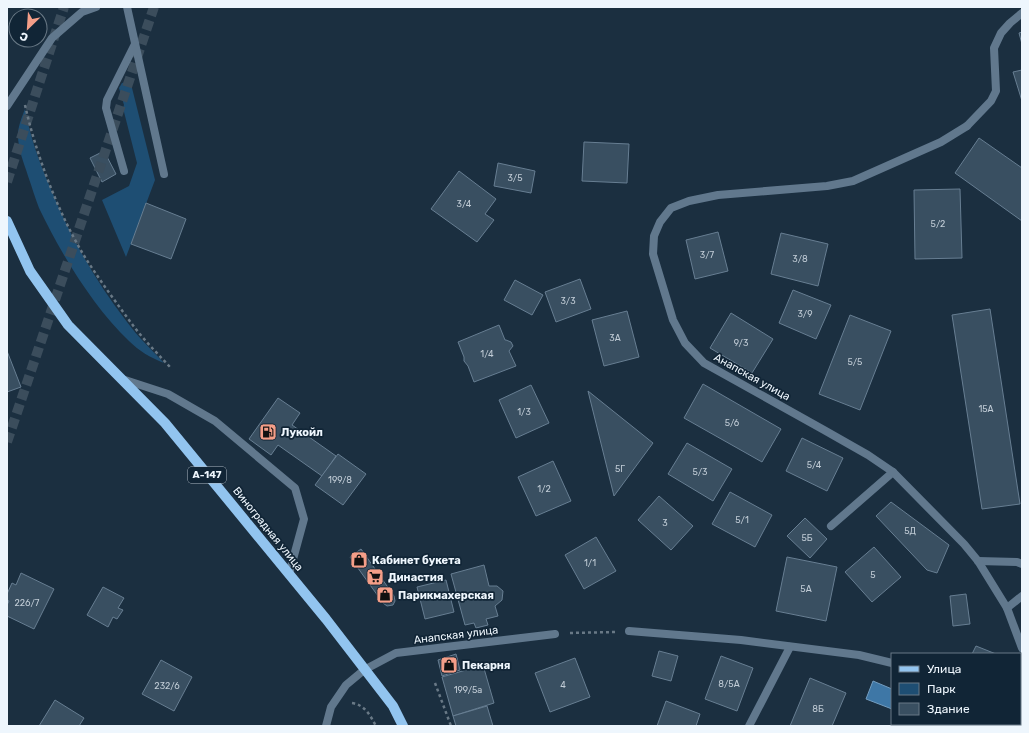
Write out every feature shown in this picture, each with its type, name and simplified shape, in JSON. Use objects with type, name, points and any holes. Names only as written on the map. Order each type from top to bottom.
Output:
[{"type":"main road","name":"Виноградная улица","points":[[7,221],[30,272],[68,325],[165,423],[326,619],[392,706],[403,726]]},
{"type":"street","points":[[7,106],[52,38],[82,12],[96,7]]},
{"type":"street","points":[[126,7],[164,174]]},
{"type":"street","name":"Анапская улица","points":[[1022,13],[1001,33],[994,48],[996,91],[991,101],[967,126],[941,142],[853,181],[827,186],[718,195],[689,201],[671,208],[660,222],[654,236],[653,254],[672,320],[685,342],[704,363],[837,437],[868,455],[892,472],[964,544],[978,561],[1007,608],[1022,648]]},
{"type":"street","points":[[124,171],[106,108],[107,100],[135,44]]},
{"type":"street","points":[[122,379],[168,394],[216,420],[295,488],[304,519],[289,574]]},
{"type":"street","points":[[830,526],[892,472]]},
{"type":"street","points":[[978,561],[1017,562],[1022,564]]},
{"type":"street","points":[[1007,608],[1022,596]]},
{"type":"street","points":[[629,631],[733,640],[859,655],[891,663]]},
{"type":"street","name":"Анапская улица","points":[[326,726],[331,706],[346,685],[364,670],[396,653],[555,634]]},
{"type":"street","points":[[749,726],[790,647]]},
{"type":"path","points":[[21,85],[31,133],[67,223],[83,254],[133,325],[170,367]]},
{"type":"path","points":[[555,634],[629,631]]},
{"type":"path","points":[[435,683],[451,726]]},
{"type":"path","points":[[347,706],[352,703],[358,704],[364,708],[376,726]]},
{"type":"green space","points":[[127,82],[131,84],[155,180],[126,257],[102,200],[129,186],[137,163],[119,88],[122,83]]},
{"type":"green space","points":[[25,109],[32,139],[42,168],[66,223],[84,258],[104,290],[127,322],[164,363],[137,348],[103,312],[78,278],[47,225],[39,208],[23,161],[18,141],[20,122]]},
{"type":"shaded area","points":[[873,681],[891,689],[891,709],[866,699]]},
{"type":"building","points":[[1022,32],[1022,44],[1019,33]]},
{"type":"building","points":[[1022,70],[1022,101],[1013,72]]},
{"type":"building","points":[[979,138],[1022,168],[1022,221],[955,173]]},
{"type":"building","points":[[584,142],[629,144],[627,183],[582,181]]},
{"type":"building","points":[[104,151],[116,174],[102,182],[90,158]]},
{"type":"building","points":[[498,163],[535,171],[531,193],[494,186]]},
{"type":"building","points":[[459,171],[496,199],[485,214],[494,220],[477,242],[431,209]]},
{"type":"building","points":[[960,189],[962,258],[915,259],[914,190]]},
{"type":"building","points":[[146,203],[186,219],[171,259],[131,244]]},
{"type":"building","points":[[718,232],[728,271],[695,279],[686,240]]},
{"type":"building","points":[[781,233],[828,244],[818,286],[771,274]]},
{"type":"building","points":[[580,279],[591,309],[556,322],[545,292]]},
{"type":"building","points":[[515,280],[543,295],[532,315],[504,300]]},
{"type":"building","points":[[793,290],[831,305],[816,339],[779,323]]},
{"type":"building","points":[[990,309],[1020,504],[982,509],[952,315]]},
{"type":"building","points":[[627,311],[639,357],[604,366],[592,320]]},
{"type":"building","points":[[731,313],[773,339],[752,373],[710,348]]},
{"type":"building","points":[[850,315],[891,331],[860,410],[819,394]]},
{"type":"building","points":[[499,325],[505,340],[511,342],[513,346],[509,351],[516,366],[474,382],[468,366],[464,361],[464,357],[458,342]]},
{"type":"building","points":[[7,351],[21,387],[7,392]]},
{"type":"building","points":[[703,384],[781,429],[762,462],[684,418]]},
{"type":"building","points":[[531,385],[549,423],[516,438],[499,400]]},
{"type":"building","points":[[588,391],[653,443],[614,496]]},
{"type":"building","points":[[278,398],[300,413],[292,425],[336,456],[322,476],[278,445],[271,455],[249,439]]},
{"type":"building","points":[[802,438],[843,458],[827,491],[786,471]]},
{"type":"building","points":[[687,443],[732,469],[713,501],[668,474]]},
{"type":"building","points":[[338,454],[366,474],[343,505],[315,485]]},
{"type":"building","points":[[553,461],[571,501],[536,516],[518,477]]},
{"type":"building","points":[[730,492],[772,515],[755,547],[712,524]]},
{"type":"building","points":[[659,496],[693,526],[671,550],[638,520]]},
{"type":"building","points":[[891,502],[949,545],[937,573],[927,570],[876,516]]},
{"type":"building","points":[[805,518],[827,539],[810,558],[787,536]]},
{"type":"building","points":[[596,537],[616,571],[584,589],[565,555]]},
{"type":"building","points":[[874,547],[901,577],[872,602],[845,572]]},
{"type":"building","points":[[361,549],[394,596],[395,601],[393,605],[387,606],[383,603],[350,557]]},
{"type":"building","points":[[787,557],[837,567],[826,621],[776,611]]},
{"type":"building","points":[[484,565],[489,586],[497,586],[503,591],[502,600],[495,606],[498,616],[486,619],[488,625],[476,628],[474,623],[465,625],[451,574]]},
{"type":"building","points":[[21,573],[54,589],[34,629],[7,616],[7,605],[9,601],[7,600],[7,594],[12,583],[16,585]]},
{"type":"building","points":[[446,580],[454,612],[425,619],[417,587]]},
{"type":"building","points":[[103,587],[124,598],[118,608],[123,610],[117,619],[113,617],[108,627],[87,615]]},
{"type":"building","points":[[966,594],[970,624],[953,626],[950,596]]},
{"type":"building","points":[[976,646],[994,653],[972,653]]},
{"type":"building","points":[[659,651],[678,656],[671,681],[652,676]]},
{"type":"building","name":"Пекарня","points":[[456,654],[460,670],[442,676],[438,660]]},
{"type":"building","points":[[721,656],[753,668],[737,711],[705,699]]},
{"type":"building","points":[[575,658],[590,697],[550,712],[535,673]]},
{"type":"building","points":[[161,660],[192,677],[174,711],[142,694]]},
{"type":"building","points":[[483,665],[494,703],[453,716],[442,677]]},
{"type":"building","points":[[810,678],[846,693],[832,726],[790,726]]},
{"type":"building","points":[[55,700],[84,718],[79,726],[39,726]]},
{"type":"building","points":[[666,701],[700,714],[696,726],[657,726]]},
{"type":"building","points":[[487,706],[493,726],[456,726],[453,716]]},
{"type":"building","points":[[930,725],[931,726],[910,726]]},
{"type":"tunnel","points":[[7,182],[64,7]]},
{"type":"tunnel","points":[[7,442],[154,7]]},
{"type":"place","name":"Лукойл","points":[[268,432]]},
{"type":"place","name":"Кабинет букета","points":[[359,560]]},
{"type":"place","name":"Династия","points":[[375,577]]},
{"type":"place","name":"Парикмахерская","points":[[385,595]]},
{"type":"place","name":"Пекарня","points":[[449,665]]}]
